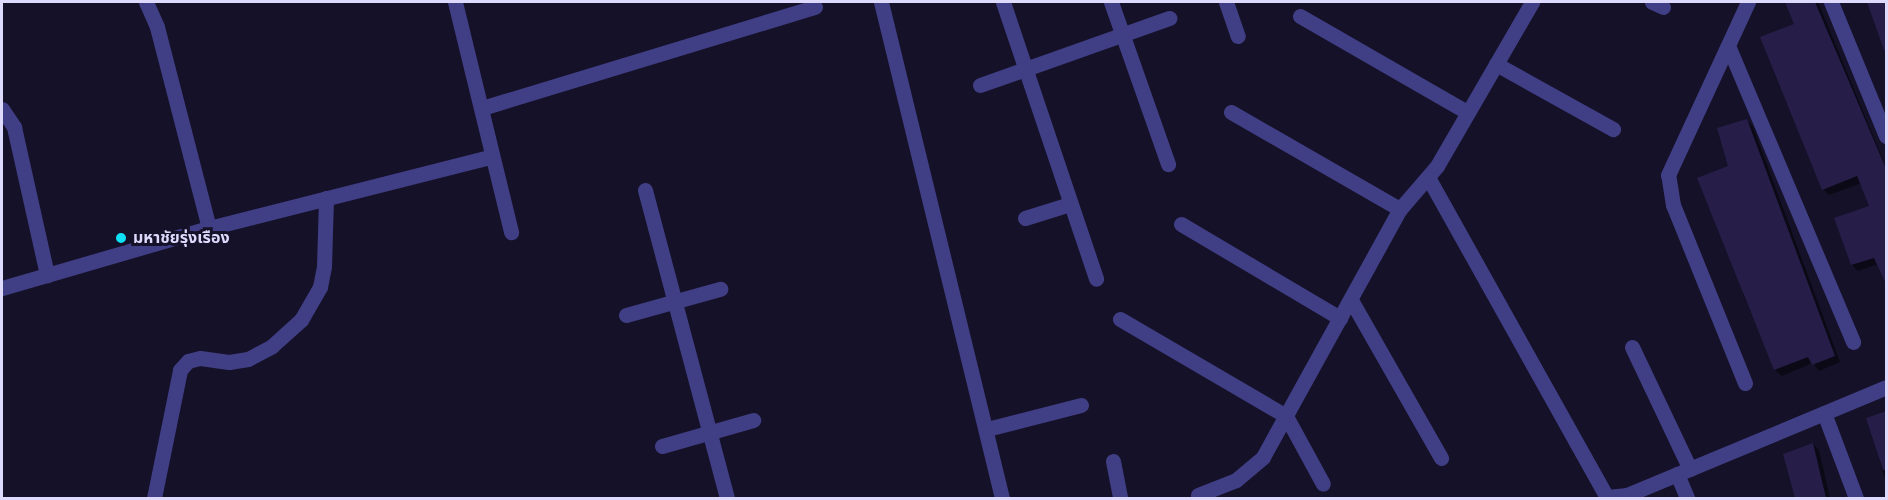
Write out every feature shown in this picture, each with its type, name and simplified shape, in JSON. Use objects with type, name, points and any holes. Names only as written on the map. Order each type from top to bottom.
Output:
[{"type":"street","points":[[146,2],[157,27],[209,228]]},
{"type":"street","points":[[455,2],[482,108],[490,157],[511,232]]},
{"type":"street","points":[[881,2],[1002,498]]},
{"type":"street","points":[[1003,2],[1096,279]]},
{"type":"street","points":[[1111,2],[1168,164]]},
{"type":"street","points":[[1226,2],[1238,36]]},
{"type":"street","points":[[1745,383],[1668,189],[1674,155],[1729,48],[1748,2]]},
{"type":"street","points":[[1831,2],[1887,136]]},
{"type":"street","points":[[1198,495],[1251,470],[1286,416],[1400,209],[1429,179],[1496,64],[1526,4]]},
{"type":"street","points":[[482,108],[815,7]]},
{"type":"street","points":[[1300,16],[1467,112]]},
{"type":"street","points":[[980,85],[1169,18]]},
{"type":"street","points":[[1729,48],[1853,342]]},
{"type":"street","points":[[1496,64],[1613,129]]},
{"type":"street","points":[[2,109],[14,127],[46,275]]},
{"type":"street","points":[[1231,112],[1400,209]]},
{"type":"street","points":[[2,288],[209,228],[490,157]]},
{"type":"street","points":[[1429,179],[1600,490],[1607,497],[1617,498],[1887,387]]},
{"type":"street","points":[[645,190],[727,498]]},
{"type":"street","points":[[154,498],[180,370],[188,361],[200,358],[229,362],[248,359],[272,346],[301,320],[320,287],[324,266],[326,198]]},
{"type":"street","points":[[1025,218],[1070,204]]},
{"type":"street","points":[[1181,224],[1340,318]]},
{"type":"street","points":[[626,315],[720,289]]},
{"type":"street","points":[[1351,300],[1441,458]]},
{"type":"street","points":[[1120,319],[1286,416],[1323,484]]},
{"type":"street","points":[[1632,347],[1684,471],[1687,498]]},
{"type":"street","points":[[987,429],[1081,405]]},
{"type":"street","points":[[1824,413],[1856,498]]},
{"type":"street","points":[[662,446],[753,420]]},
{"type":"street","points":[[1113,461],[1120,498]]},
{"type":"building","points":[[1785,2],[1815,2],[1887,171],[1887,286],[1874,258],[1851,265],[1834,218],[1869,206],[1857,176],[1822,190],[1760,37],[1794,24]]},
{"type":"building","points":[[1867,2],[1887,2],[1887,50],[1884,50]]},
{"type":"building","points":[[1747,119],[1835,356],[1812,365],[1808,357],[1774,370],[1697,178],[1728,166],[1717,128]]},
{"type":"building","points":[[1887,411],[1887,470],[1883,470],[1866,418]]},
{"type":"building","points":[[1813,443],[1826,498],[1795,498],[1783,454]]},
{"type":"place","name":"มหาชัยรุ่งเรือง","points":[[121,238]]}]
